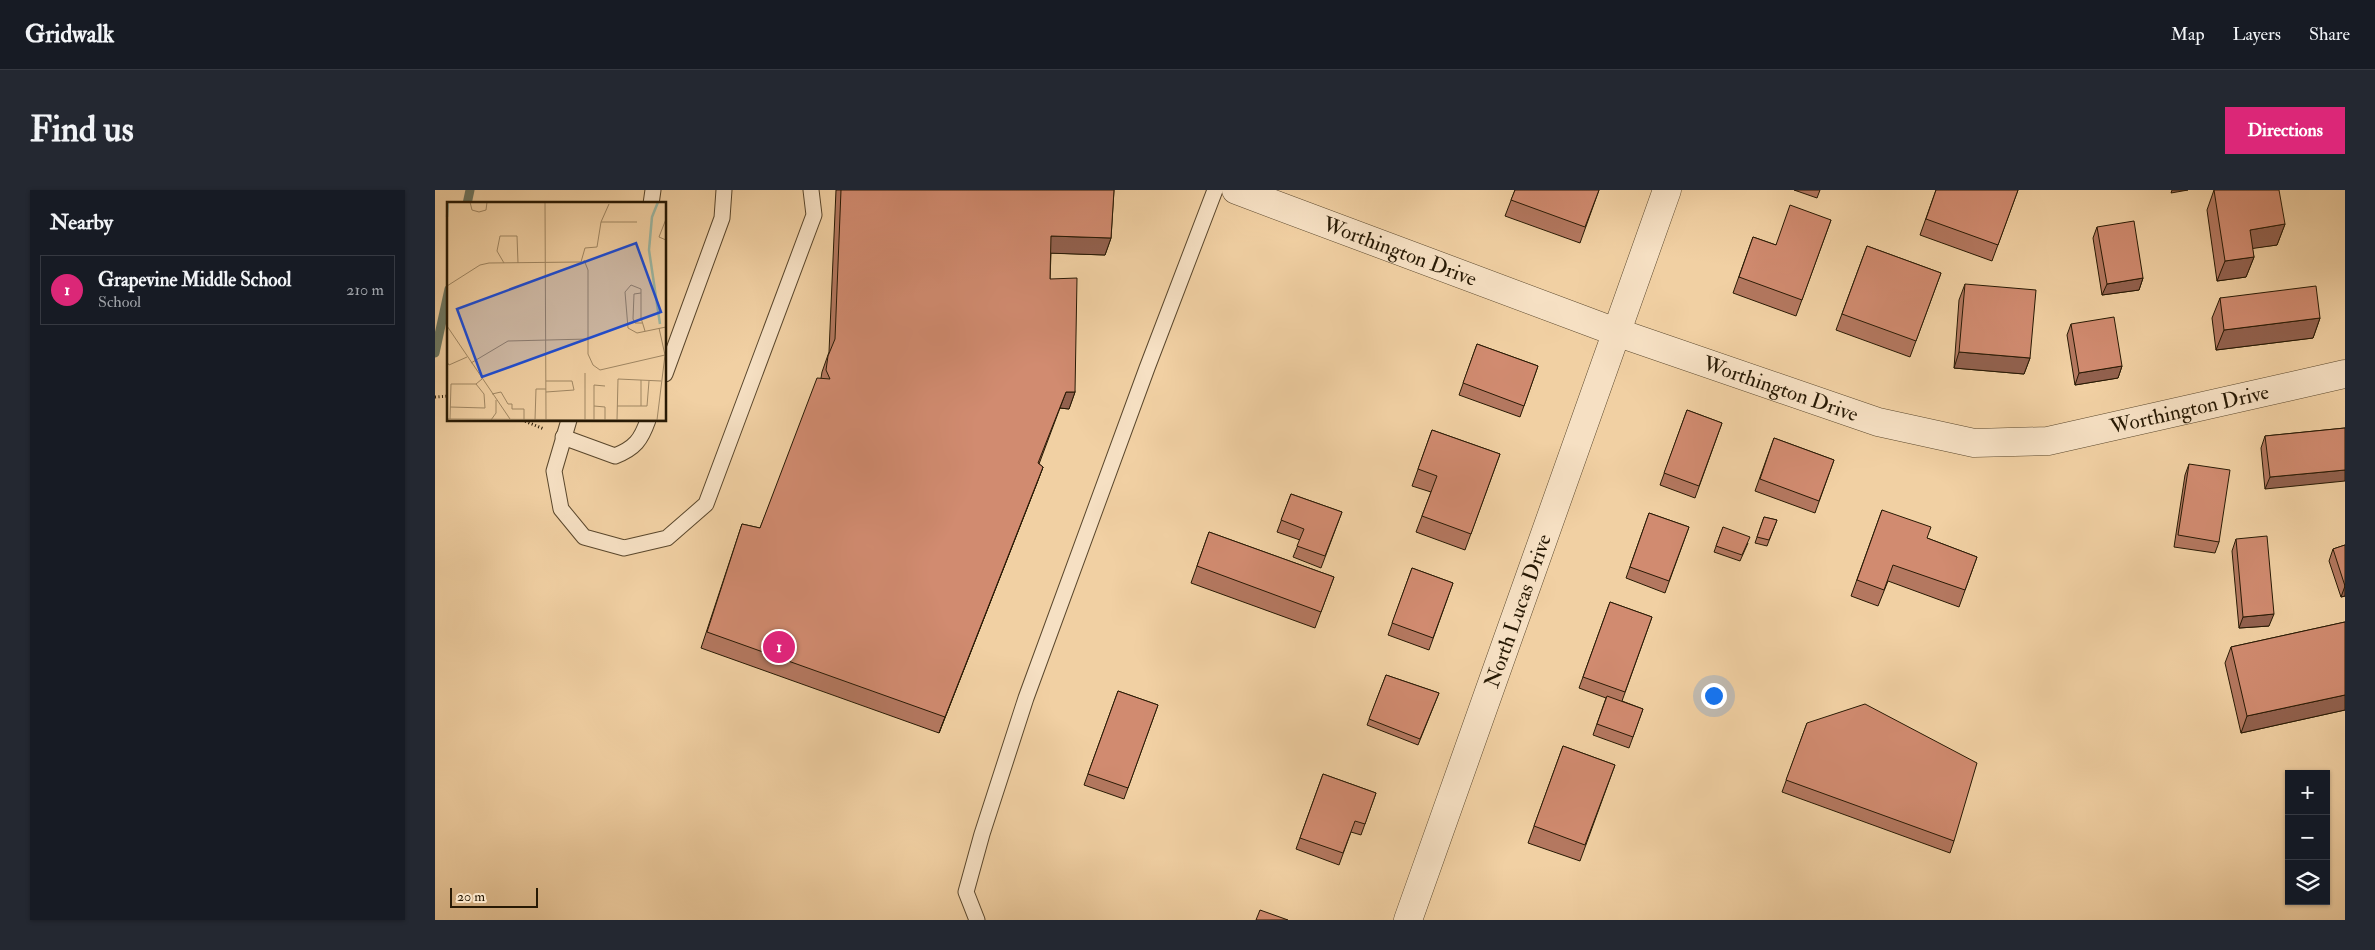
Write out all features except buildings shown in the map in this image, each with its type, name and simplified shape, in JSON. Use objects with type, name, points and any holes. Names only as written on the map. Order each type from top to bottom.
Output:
[{"type":"street","name":"Worthington Drive","points":[[1236,190],[1616,332],[1878,422],[1974,443],[2048,441],[2345,374]]},
{"type":"street","name":"North Lucas Drive","points":[[1408,920],[1667,190]]},
{"type":"lane","points":[[666,371],[722,218],[724,190]]},
{"type":"lane","points":[[569,421],[554,471],[561,509],[584,537],[624,548],[667,538],[706,504],[814,215],[811,190]]},
{"type":"lane","points":[[977,920],[966,892],[982,834],[1023,707],[1147,368],[1215,190]]},
{"type":"lane","points":[[563,437],[615,456],[632,449],[644,431],[648,421]]},
{"type":"waterway","points":[[467,202],[470,190]]},
{"type":"waterway","points":[[435,353],[447,298]]},
{"type":"place","name":"Grapevine Middle School","points":[[779,647]]}]
